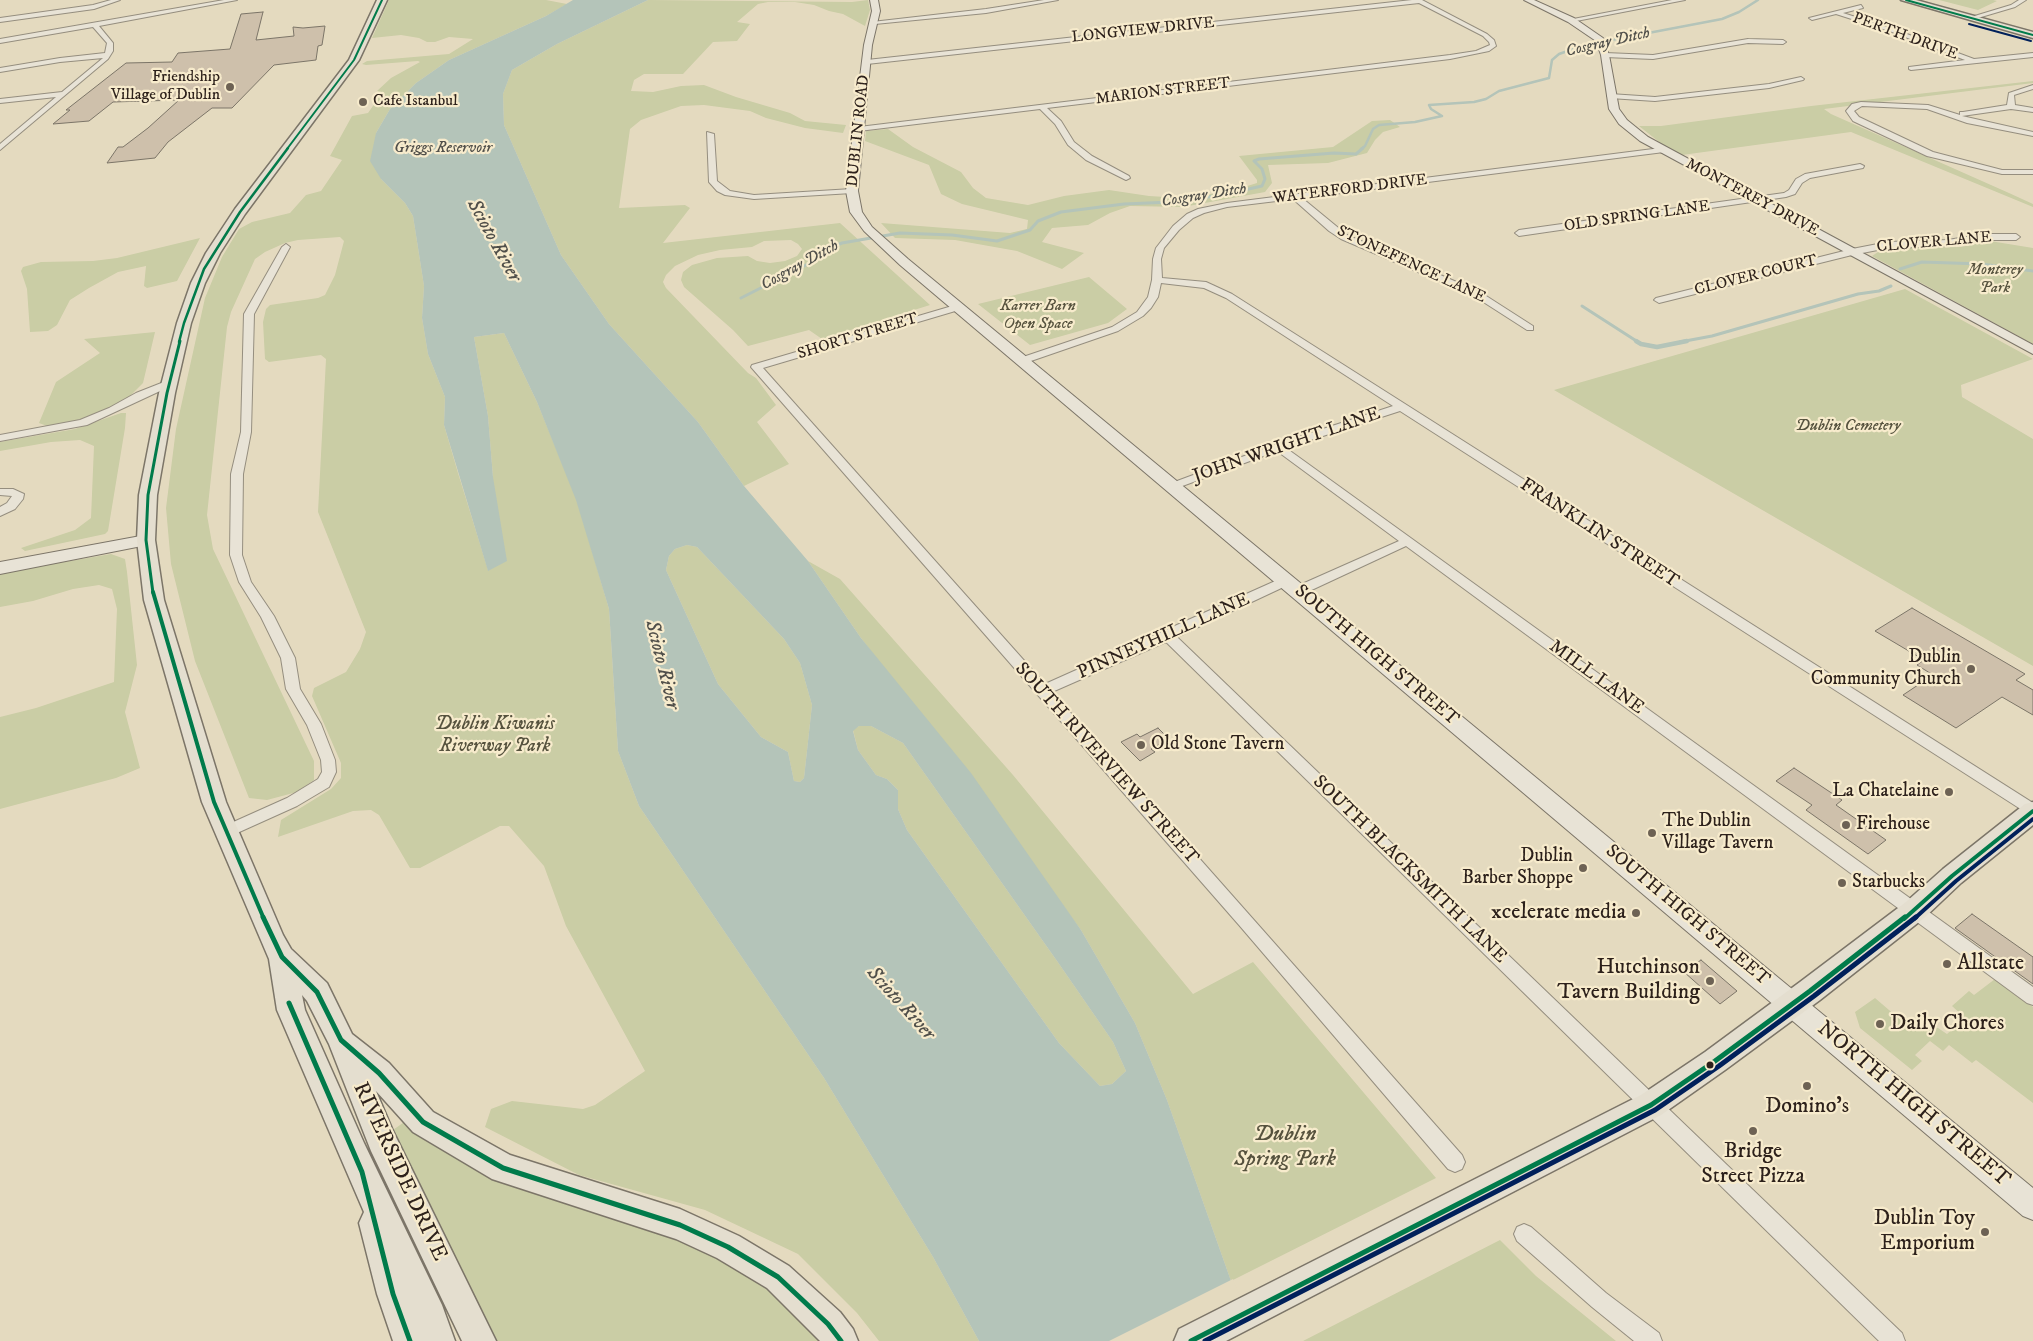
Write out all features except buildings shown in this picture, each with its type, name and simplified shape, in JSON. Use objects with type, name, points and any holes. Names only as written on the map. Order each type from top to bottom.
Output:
[{"type":"main road","name":"RIVERSIDE DRIVE","points":[[382,0],[354,60],[240,212],[204,269],[184,324],[169,383],[148,495],[146,540],[154,600],[211,794],[226,832],[273,941],[282,957],[317,992],[341,1040],[382,1141],[479,1341]]},
{"type":"main road","name":"DUBLIN ROAD","points":[[874,0],[875,22],[868,45],[852,191],[856,212],[868,229],[879,240],[960,307]]},
{"type":"main road","points":[[1528,0],[1571,20],[1603,46]]},
{"type":"main road","points":[[1906,0],[2033,30]]},
{"type":"main road","points":[[1923,0],[2033,35]]},
{"type":"main road","name":"SOUTH HIGH STREET","points":[[1024,360],[1292,586]]},
{"type":"main road","points":[[0,568],[146,540]]},
{"type":"main road","points":[[1191,1341],[1651,1105],[1793,1005],[1915,910],[1952,876],[2033,811]]},
{"type":"main road","name":"RIVERSIDE DRIVE","points":[[282,957],[290,1010],[362,1172],[430,1317],[438,1341]]},
{"type":"main road","points":[[341,1040],[379,1074],[424,1122],[503,1168],[680,1225],[728,1247],[778,1277],[828,1324],[841,1341]]},
{"type":"main road","points":[[362,1172],[393,1294],[410,1341]]},
{"type":"street","points":[[0,20],[77,10],[105,5],[117,0]]},
{"type":"street","points":[[187,0],[187,8]]},
{"type":"street","points":[[0,42],[234,0]]},
{"type":"street","points":[[875,22],[986,11],[1055,0]]},
{"type":"street","name":"MARION STREET","points":[[859,129],[1466,54],[1487,50],[1493,46],[1492,41],[1418,0]]},
{"type":"street","name":"LONGVIEW DRIVE","points":[[867,62],[1418,0]]},
{"type":"street","points":[[1571,20],[1682,0]]},
{"type":"street","points":[[1976,17],[2013,6],[2023,0]]},
{"type":"street","points":[[1812,18],[1861,7]]},
{"type":"street","points":[[0,148],[108,55],[111,47],[110,43],[77,10]]},
{"type":"street","name":"PERTH DRIVE","points":[[1838,13],[1894,31],[1973,61]]},
{"type":"street","points":[[1603,46],[1653,57],[1741,42],[1783,42]]},
{"type":"street","name":"MONTEREY DRIVE","points":[[1603,46],[1610,96],[1614,109],[1623,122],[1662,150],[2033,350]]},
{"type":"street","points":[[0,70],[60,60],[108,55]]},
{"type":"street","points":[[1911,68],[2033,55]]},
{"type":"street","points":[[1610,96],[1656,100],[1770,86],[1802,79]]},
{"type":"street","points":[[2011,107],[2011,94],[2033,87]]},
{"type":"street","points":[[0,101],[64,94]]},
{"type":"street","points":[[2033,134],[1970,121],[1938,110],[1917,106],[1861,104],[1855,106],[1850,111],[1856,119],[1930,154],[2002,172],[2033,172]]},
{"type":"street","points":[[1042,107],[1058,123],[1071,143],[1089,158],[1126,178]]},
{"type":"street","points":[[1963,114],[2011,107],[2033,110]]},
{"type":"street","points":[[710,134],[713,182],[720,189],[728,193],[754,197],[852,191]]},
{"type":"street","name":"WATERFORD DRIVE","points":[[1024,360],[1104,334],[1128,323],[1148,306],[1153,297],[1157,280],[1157,259],[1160,248],[1176,228],[1190,216],[1214,208],[1662,150]]},
{"type":"street","name":"OLD SPRING LANE","points":[[1519,233],[1790,194],[1799,181],[1808,176],[1860,166]]},
{"type":"street","name":"STONEFENCE LANE","points":[[1296,197],[1332,229],[1344,237],[1477,294],[1530,328]]},
{"type":"street","name":"CLOVER LANE","points":[[1852,252],[1901,244],[1948,243],[1983,237],[2016,238]]},
{"type":"street","points":[[226,832],[292,802],[324,784],[329,772],[328,760],[314,724],[293,689],[288,658],[267,616],[245,582],[236,555],[237,474],[246,432],[246,388],[250,367],[249,314],[286,247]]},
{"type":"street","name":"CLOVER COURT","points":[[1660,300],[1852,252]]},
{"type":"street","name":"FRANKLIN STREET","points":[[1157,280],[1206,285],[1229,296],[2033,811]]},
{"type":"street","name":"SOUTH HIGH STREET","points":[[960,307],[1024,360]]},
{"type":"street","name":"SHORT STREET","points":[[756,367],[960,307]]},
{"type":"street","name":"SOUTH RIVERVIEW STREET","points":[[756,367],[1245,920],[1455,1162]]},
{"type":"street","points":[[0,438],[83,423],[169,383]]},
{"type":"street","name":"JOHN WRIGHT LANE","points":[[1174,486],[1278,447],[1401,407]]},
{"type":"street","name":"MILL LANE","points":[[1278,447],[1915,910],[2033,998]]},
{"type":"street","points":[[0,492],[18,494],[12,506],[0,512]]},
{"type":"street","name":"PINNEYHILL LANE","points":[[1042,691],[1168,636],[1408,541]]},
{"type":"street","name":"SOUTH HIGH STREET","points":[[1292,586],[1793,1005]]},
{"type":"street","name":"SOUTH BLACKSMITH LANE","points":[[1168,636],[1894,1341]]},
{"type":"street","name":"NORTH HIGH STREET","points":[[1793,1005],[2033,1206]]},
{"type":"street","points":[[1524,1234],[1599,1300],[1651,1341]]},
{"type":"green space","name":"Dublin Kiwanis Riverway Park","points":[[389,0],[546,0],[567,4],[546,16],[449,60],[416,83],[390,109],[376,133],[381,179],[405,203],[413,216],[424,286],[422,318],[428,354],[445,397],[444,425],[458,473],[488,570],[493,477],[488,416],[474,337],[504,333],[537,402],[577,500],[609,609],[618,751],[639,806],[824,1078],[933,1257],[979,1341],[879,1341],[857,1313],[798,1254],[705,1210],[579,1175],[485,1127],[491,1109],[512,1101],[583,1109],[595,1105],[645,1071],[566,926],[544,866],[509,826],[500,826],[420,868],[410,868],[379,815],[371,810],[353,811],[278,837],[281,820],[331,789],[341,778],[341,763],[312,696],[314,688],[346,672],[360,649],[366,632],[318,512],[326,359],[321,355],[269,362],[265,359],[263,322],[266,309],[270,305],[318,298],[325,295],[335,275],[344,241],[340,237],[298,240],[285,243],[255,259],[231,312],[227,327],[207,515],[213,549],[314,761],[314,780],[297,792],[267,800],[249,798],[195,661],[171,564],[166,508],[176,429],[205,298],[222,257],[239,229],[252,222],[290,213],[306,195],[321,191],[342,160],[330,156],[352,116],[368,113],[382,93],[377,91],[391,78],[420,62],[362,64],[367,61],[449,54],[473,39],[449,37],[435,42],[427,42],[419,38],[401,35],[372,38]]},
{"type":"green space","points":[[648,0],[852,2],[868,0],[870,10],[865,26],[843,14],[814,5],[795,2],[758,4],[737,22],[750,24],[737,41],[713,42],[683,74],[644,74],[634,80],[631,91],[653,92],[681,86],[704,85],[736,97],[790,113],[805,121],[846,125],[843,133],[805,128],[766,118],[750,111],[704,105],[681,106],[641,120],[630,129],[619,208],[685,205],[690,208],[663,243],[840,223],[930,305],[822,339],[809,330],[748,346],[733,330],[684,287],[681,280],[683,272],[692,265],[717,258],[748,256],[757,261],[770,263],[785,261],[797,256],[802,249],[798,244],[791,240],[764,241],[752,247],[720,250],[698,255],[675,266],[666,275],[663,282],[666,288],[748,373],[756,378],[776,405],[757,422],[789,464],[744,486],[698,422],[609,324],[561,255],[504,125],[503,94],[512,70],[557,44]]},
{"type":"green space","points":[[1939,0],[1993,0],[1997,1],[1978,10]]},
{"type":"green space","points":[[2033,81],[2033,83],[1824,109],[1831,114],[2033,204],[2033,207],[1851,132],[1682,155],[1663,145],[1639,126],[1661,126],[1811,106]]},
{"type":"green space","points":[[1390,120],[1400,127],[1383,132],[1375,140],[1367,153],[1328,163],[1268,165],[1272,183],[1265,192],[1183,207],[1130,206],[1110,213],[1088,225],[1052,228],[1042,242],[1084,253],[1062,269],[1017,251],[955,240],[895,238],[881,223],[1010,233],[1027,229],[1028,220],[962,204],[941,194],[929,165],[865,141],[866,131],[888,129],[913,147],[961,172],[973,188],[986,198],[1028,205],[1064,196],[1109,190],[1149,196],[1183,198],[1231,191],[1257,183],[1257,180],[1239,156],[1333,147],[1372,121]]},
{"type":"green space","points":[[200,238],[177,281],[147,288],[144,286],[146,266],[118,272],[70,300],[57,325],[48,331],[30,332],[27,289],[21,271],[23,267],[41,262],[93,261],[117,258]]},
{"type":"green space","name":"Monterey Park","points":[[1990,241],[2033,248],[2033,344],[1872,256],[1878,252],[1903,248],[1961,247]]},
{"type":"green space","name":"Karrer Barn Open Space","points":[[1089,277],[1127,309],[1108,323],[1030,345],[978,304]]},
{"type":"green space","name":"Dublin Cemetery","points":[[1905,289],[2033,359],[1961,385],[1962,397],[2033,439],[2033,666],[1554,390]]},
{"type":"green space","points":[[155,332],[143,383],[129,397],[103,411],[82,419],[47,426],[39,423],[56,382],[100,353],[84,339]]},
{"type":"green space","points":[[126,413],[125,428],[108,531],[105,534],[25,551],[21,548],[75,530],[91,518],[94,446],[80,440],[51,442],[0,451],[0,442],[75,429]]},
{"type":"green space","points":[[687,545],[697,547],[784,639],[800,663],[812,705],[804,778],[800,782],[794,781],[788,752],[761,737],[718,684],[666,570],[669,556],[675,549]]},
{"type":"green space","points":[[111,554],[125,559],[127,572],[137,665],[125,712],[140,768],[116,778],[0,809],[0,717],[36,708],[114,682],[117,609],[112,589],[99,585],[73,589],[33,601],[0,607],[0,573]]},
{"type":"green space","name":"Dublin Spring Park","points":[[808,561],[840,579],[1013,775],[1193,994],[1253,962],[1436,1178],[1231,1281],[1167,1100],[1135,1023],[1081,930],[861,638]]},
{"type":"green space","points":[[859,726],[871,726],[903,743],[1113,1042],[1126,1071],[1112,1084],[1100,1086],[1059,1043],[907,830],[898,809],[898,790],[887,779],[876,775],[858,750],[853,730]]},
{"type":"green space","points":[[1995,979],[2033,1007],[2033,1103],[1976,1060],[1972,1063],[1949,1045],[1943,1051],[1930,1041],[1915,1055],[1922,1061],[1912,1070],[1860,1028],[1855,1012],[1875,998],[1903,1022],[1938,1028],[1947,1034],[1965,1018],[1952,1006],[1969,991],[1974,995]]},
{"type":"green space","points":[[407,1120],[663,1229],[771,1286],[827,1341],[486,1341],[386,1135]]},
{"type":"green space","points":[[1500,1240],[1536,1276],[1616,1341],[1303,1341]]},
{"type":"water","points":[[573,0],[648,0],[557,44],[512,70],[503,94],[504,125],[561,255],[609,324],[698,422],[744,486],[808,561],[861,638],[971,773],[1081,930],[1135,1023],[1167,1100],[1231,1281],[1259,1341],[979,1341],[933,1257],[824,1078],[639,806],[618,751],[609,609],[576,500],[537,402],[504,333],[474,337],[488,416],[493,477],[507,561],[488,571],[444,425],[445,397],[428,354],[422,318],[424,286],[413,216],[405,203],[381,179],[370,161],[376,133],[390,109],[416,83],[449,60],[546,16]],"holes":[[[687,545],[697,547],[784,639],[800,663],[812,705],[804,778],[800,782],[794,781],[788,752],[761,737],[718,684],[666,570],[669,556],[675,549]],[[859,726],[871,726],[903,743],[1113,1042],[1126,1071],[1112,1084],[1100,1086],[1059,1043],[907,830],[898,809],[898,790],[887,779],[876,775],[858,750],[853,731]]]},
{"type":"pier","points":[[1233,1279],[1261,1341],[1109,1341]]},
{"type":"waterway","name":"Cosgray Ditch","points":[[1361,149],[1365,146],[1373,129],[1379,125],[1415,122],[1442,116],[1431,109],[1429,105],[1474,102],[1486,99],[1499,91],[1549,78],[1552,60],[1559,54],[1585,45],[1722,19],[1739,12],[1758,0]]},
{"type":"waterway","name":"Cosgray Ditch","points":[[741,298],[810,263],[820,252],[842,243],[900,233],[952,235],[997,241],[1030,230],[1038,221],[1061,212],[1124,204],[1172,202],[1222,195],[1262,186],[1265,179],[1262,169],[1254,161],[1259,159],[1334,153],[1356,154],[1363,148]]},
{"type":"waterway","points":[[1900,269],[1922,262],[1982,264],[2033,271]]},
{"type":"waterway","points":[[1680,342],[1712,336],[1858,294],[1879,291],[1891,286]]},
{"type":"waterway","points":[[1582,306],[1638,342]]},
{"type":"waterway","points":[[1636,341],[1641,344],[1657,347],[1687,341]]},
{"type":"transit line","points":[[382,0],[354,60],[240,212],[204,269],[184,323],[167,393],[148,495],[146,540],[154,600],[214,802],[273,941],[282,957],[317,992],[341,1040],[379,1073],[423,1122],[503,1168],[680,1225],[728,1247],[778,1277],[828,1324],[841,1341]]},
{"type":"transit line","points":[[1906,0],[2033,35]]},
{"type":"transit line","points":[[1969,24],[2031,41]]},
{"type":"transit line","points":[[1191,1341],[1651,1105],[1715,1061],[1810,991],[1915,910],[1952,876],[2033,811]]},
{"type":"transit line","points":[[1205,1341],[1655,1110],[1719,1066],[1814,996],[1919,915],[1956,881],[2033,819]]},
{"type":"transit line","points":[[289,1003],[362,1172],[393,1294],[410,1341]]},
{"type":"place","name":"Friendship Village of Dublin","points":[[230,87]]},
{"type":"place","name":"Cafe Istanbul","points":[[363,102]]},
{"type":"place","name":"Dublin Community Church","points":[[1971,669]]},
{"type":"place","name":"Old Stone Tavern","points":[[1141,745]]},
{"type":"place","name":"La Chatelaine","points":[[1949,792]]},
{"type":"place","name":"Firehouse","points":[[1846,825]]},
{"type":"place","name":"The Dublin Village Tavern","points":[[1652,833]]},
{"type":"place","name":"Dublin Barber Shoppe","points":[[1583,868]]},
{"type":"place","name":"Starbucks","points":[[1842,883]]},
{"type":"place","name":"xcelerate media","points":[[1636,913]]},
{"type":"place","name":"Allstate","points":[[1947,964]]},
{"type":"place","name":"Hutchinson Tavern Building","points":[[1710,981]]},
{"type":"place","name":"Daily Chores","points":[[1880,1024]]},
{"type":"place","name":"Domino's","points":[[1807,1086]]},
{"type":"place","name":"Bridge Street Pizza","points":[[1753,1131]]},
{"type":"place","name":"Dublin Toy Emporium","points":[[1985,1232]]},
{"type":"water label","name":"Griggs Reservoir","points":[[443,149]]},
{"type":"water label","name":"Scioto River","points":[[493,241]]},
{"type":"water label","name":"Scioto River","points":[[661,665]]},
{"type":"water label","name":"Scioto River","points":[[900,1004]]}]
